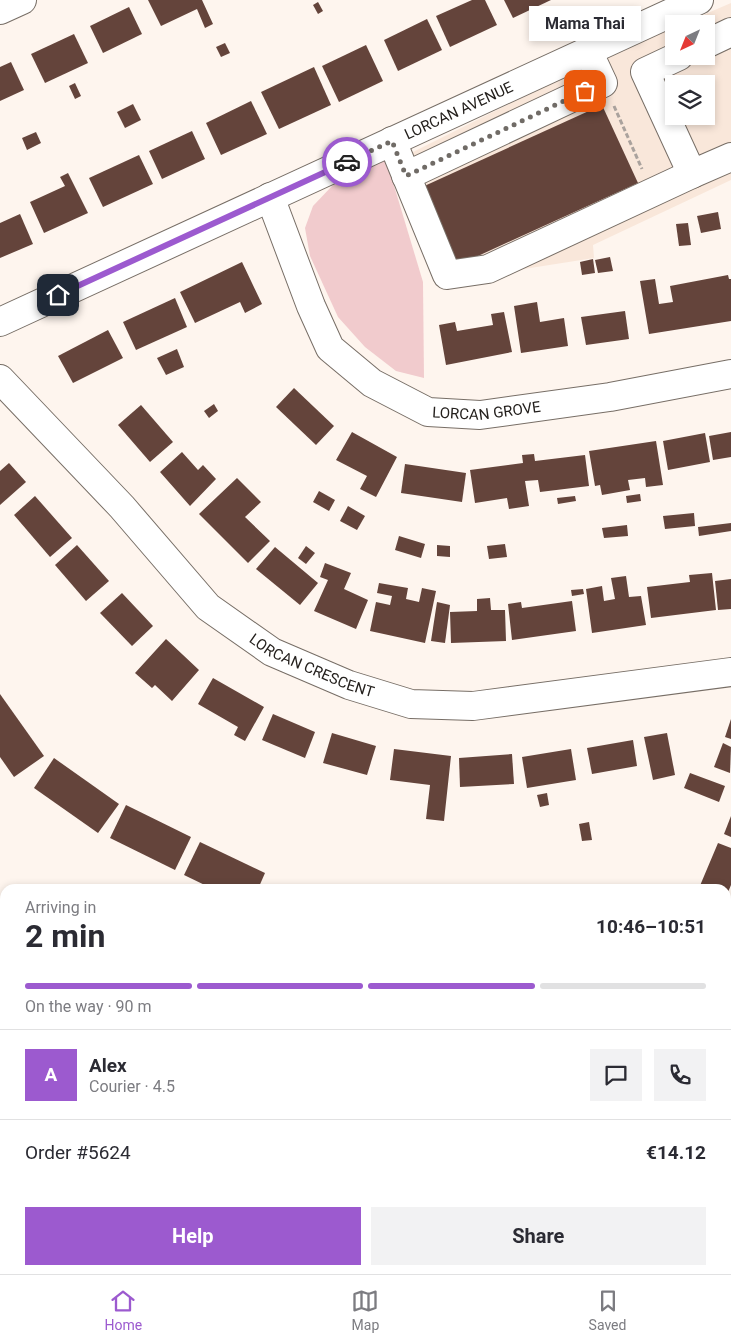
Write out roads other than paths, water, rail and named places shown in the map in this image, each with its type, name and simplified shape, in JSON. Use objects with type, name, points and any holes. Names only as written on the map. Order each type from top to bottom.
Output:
[{"type":"street","name":"LORCAN AVENUE","points":[[0,322],[699,0]]},
{"type":"street","points":[[715,40],[731,32]]},
{"type":"street","points":[[626,34],[692,174]]},
{"type":"street","points":[[406,176],[603,83],[588,51]]},
{"type":"street","points":[[645,72],[665,63]]},
{"type":"street","points":[[392,141],[447,276],[488,269],[731,157]]},
{"type":"street","name":"LORCAN GROVE","points":[[270,197],[311,306],[330,348],[372,383],[428,412],[480,415],[610,397],[731,374]]},
{"type":"street","name":"LORCAN CRESCENT","points":[[0,379],[122,506],[208,607],[272,652],[349,685],[411,704],[473,706],[731,672]]},
{"type":"place","name":"Mama Thai","points":[[585,91]]}]
